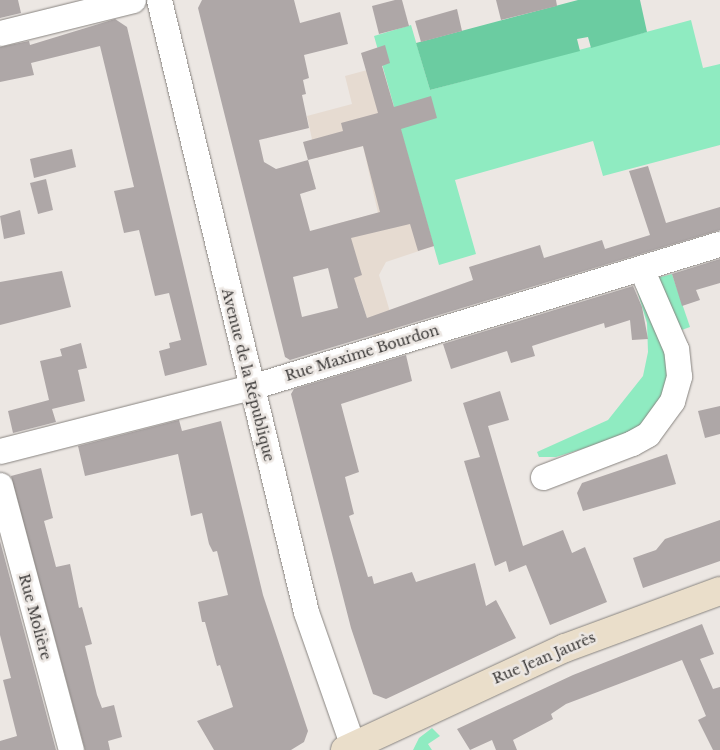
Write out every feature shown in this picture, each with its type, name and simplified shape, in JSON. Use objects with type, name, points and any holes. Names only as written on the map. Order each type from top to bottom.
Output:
[{"type":"main road","name":"Rue Jean Jaurès","points":[[363,746],[574,644],[720,591]]},
{"type":"street","points":[[0,33],[132,0]]},
{"type":"street","name":"Avenue de la République","points":[[159,0],[313,638],[363,746]]},
{"type":"street","name":"Rue Maxime Bourdon","points":[[0,451],[251,387],[720,244]]},
{"type":"street","points":[[543,477],[632,443],[648,434],[672,401],[679,376],[676,349],[641,268]]},
{"type":"street","name":"Rue Molière","points":[[0,485],[70,750]]},
{"type":"shaded area","points":[[382,66],[434,246],[386,262],[379,275],[396,332],[373,337],[357,286],[349,288],[332,225],[378,213],[363,146],[316,158],[307,116],[352,104],[345,76]]},
{"type":"green space","points":[[578,0],[640,0],[647,32],[591,48],[588,37],[577,39],[580,51],[430,90],[416,43]]},
{"type":"green space","points":[[691,20],[703,68],[720,64],[720,145],[603,176],[593,141],[455,180],[476,254],[439,265],[374,36],[411,25],[430,90]]},
{"type":"green space","points":[[672,274],[690,327],[679,331],[657,278]]},
{"type":"green space","points":[[635,284],[672,362],[662,407],[630,434],[556,457],[539,457],[537,452],[608,420],[643,376],[648,352],[647,323]]},
{"type":"green space","points":[[432,728],[440,736],[428,744],[432,750],[413,750],[419,738]]},
{"type":"building","points":[[0,0],[18,0],[21,13],[0,18]]},
{"type":"building","points":[[202,0],[294,0],[300,23],[340,12],[348,44],[304,55],[309,78],[303,80],[306,94],[302,95],[309,128],[259,140],[264,162],[276,169],[308,160],[303,142],[343,131],[341,123],[378,113],[361,53],[385,45],[390,63],[382,66],[394,107],[431,96],[437,118],[401,129],[434,246],[418,251],[410,224],[351,238],[362,275],[354,278],[367,318],[473,280],[469,267],[540,245],[544,258],[602,240],[605,249],[650,235],[629,171],[648,166],[666,223],[720,207],[720,230],[290,360],[285,357],[198,8]],"holes":[[[363,146],[380,212],[310,231],[300,194],[316,189],[308,160]],[[328,268],[338,308],[302,317],[293,277]]]},
{"type":"building","points":[[402,0],[409,26],[379,34],[372,6]]},
{"type":"building","points":[[496,0],[556,0],[557,6],[501,20]]},
{"type":"building","points":[[457,9],[462,31],[421,42],[415,21]]},
{"type":"building","points":[[115,19],[127,27],[207,365],[165,376],[159,351],[170,348],[169,343],[181,340],[169,293],[155,296],[139,230],[124,233],[114,191],[134,187],[100,46],[31,63],[34,75],[0,82],[0,47],[29,41],[30,45]]},
{"type":"building","points":[[72,149],[76,167],[34,178],[30,159]]},
{"type":"building","points":[[46,179],[53,210],[38,214],[30,183]]},
{"type":"building","points":[[20,210],[25,234],[4,239],[0,216]]},
{"type":"building","points":[[720,259],[720,283],[696,290],[700,300],[682,306],[672,274]]},
{"type":"building","points":[[62,271],[71,307],[0,325],[0,282]]},
{"type":"building","points":[[633,286],[642,307],[648,339],[632,340],[630,320],[605,328],[604,323],[532,346],[535,356],[511,363],[507,351],[451,369],[443,344]]},
{"type":"building","points":[[81,343],[87,368],[78,370],[85,401],[52,409],[56,422],[13,433],[8,411],[49,400],[40,361],[62,356],[60,349]]},
{"type":"building","points":[[406,355],[412,381],[341,404],[359,472],[345,477],[354,514],[349,516],[368,577],[372,576],[374,584],[412,572],[416,582],[475,563],[486,606],[496,600],[516,638],[386,699],[373,694],[351,628],[291,394],[294,389]]},
{"type":"building","points":[[500,391],[509,420],[488,426],[523,546],[563,530],[572,553],[585,547],[607,602],[550,625],[526,565],[509,572],[506,561],[495,566],[464,461],[480,457],[463,403]]},
{"type":"building","points":[[720,406],[720,434],[705,438],[698,411]]},
{"type":"building","points":[[179,420],[182,431],[221,421],[263,595],[308,731],[304,742],[291,750],[214,750],[197,721],[233,707],[220,665],[217,666],[205,622],[202,622],[198,602],[228,595],[217,551],[213,552],[209,544],[202,513],[191,516],[178,454],[85,476],[78,446]]},
{"type":"building","points":[[667,454],[676,484],[583,511],[577,493],[582,483]]},
{"type":"building","points":[[41,468],[53,518],[44,521],[56,567],[70,564],[79,608],[82,607],[92,644],[85,646],[97,695],[102,708],[114,705],[122,737],[108,741],[110,750],[85,750],[11,476]]},
{"type":"building","points":[[720,520],[720,561],[643,588],[633,558],[656,550],[665,539]]},
{"type":"building","points":[[0,541],[56,750],[0,750],[0,741],[17,736],[3,680],[11,678],[0,635]]},
{"type":"building","points":[[702,624],[714,654],[700,659],[713,689],[720,687],[720,750],[713,750],[698,720],[706,716],[682,660],[566,704],[551,714],[553,719],[513,740],[517,750],[496,750],[492,740],[470,750],[457,729],[573,675]]}]
